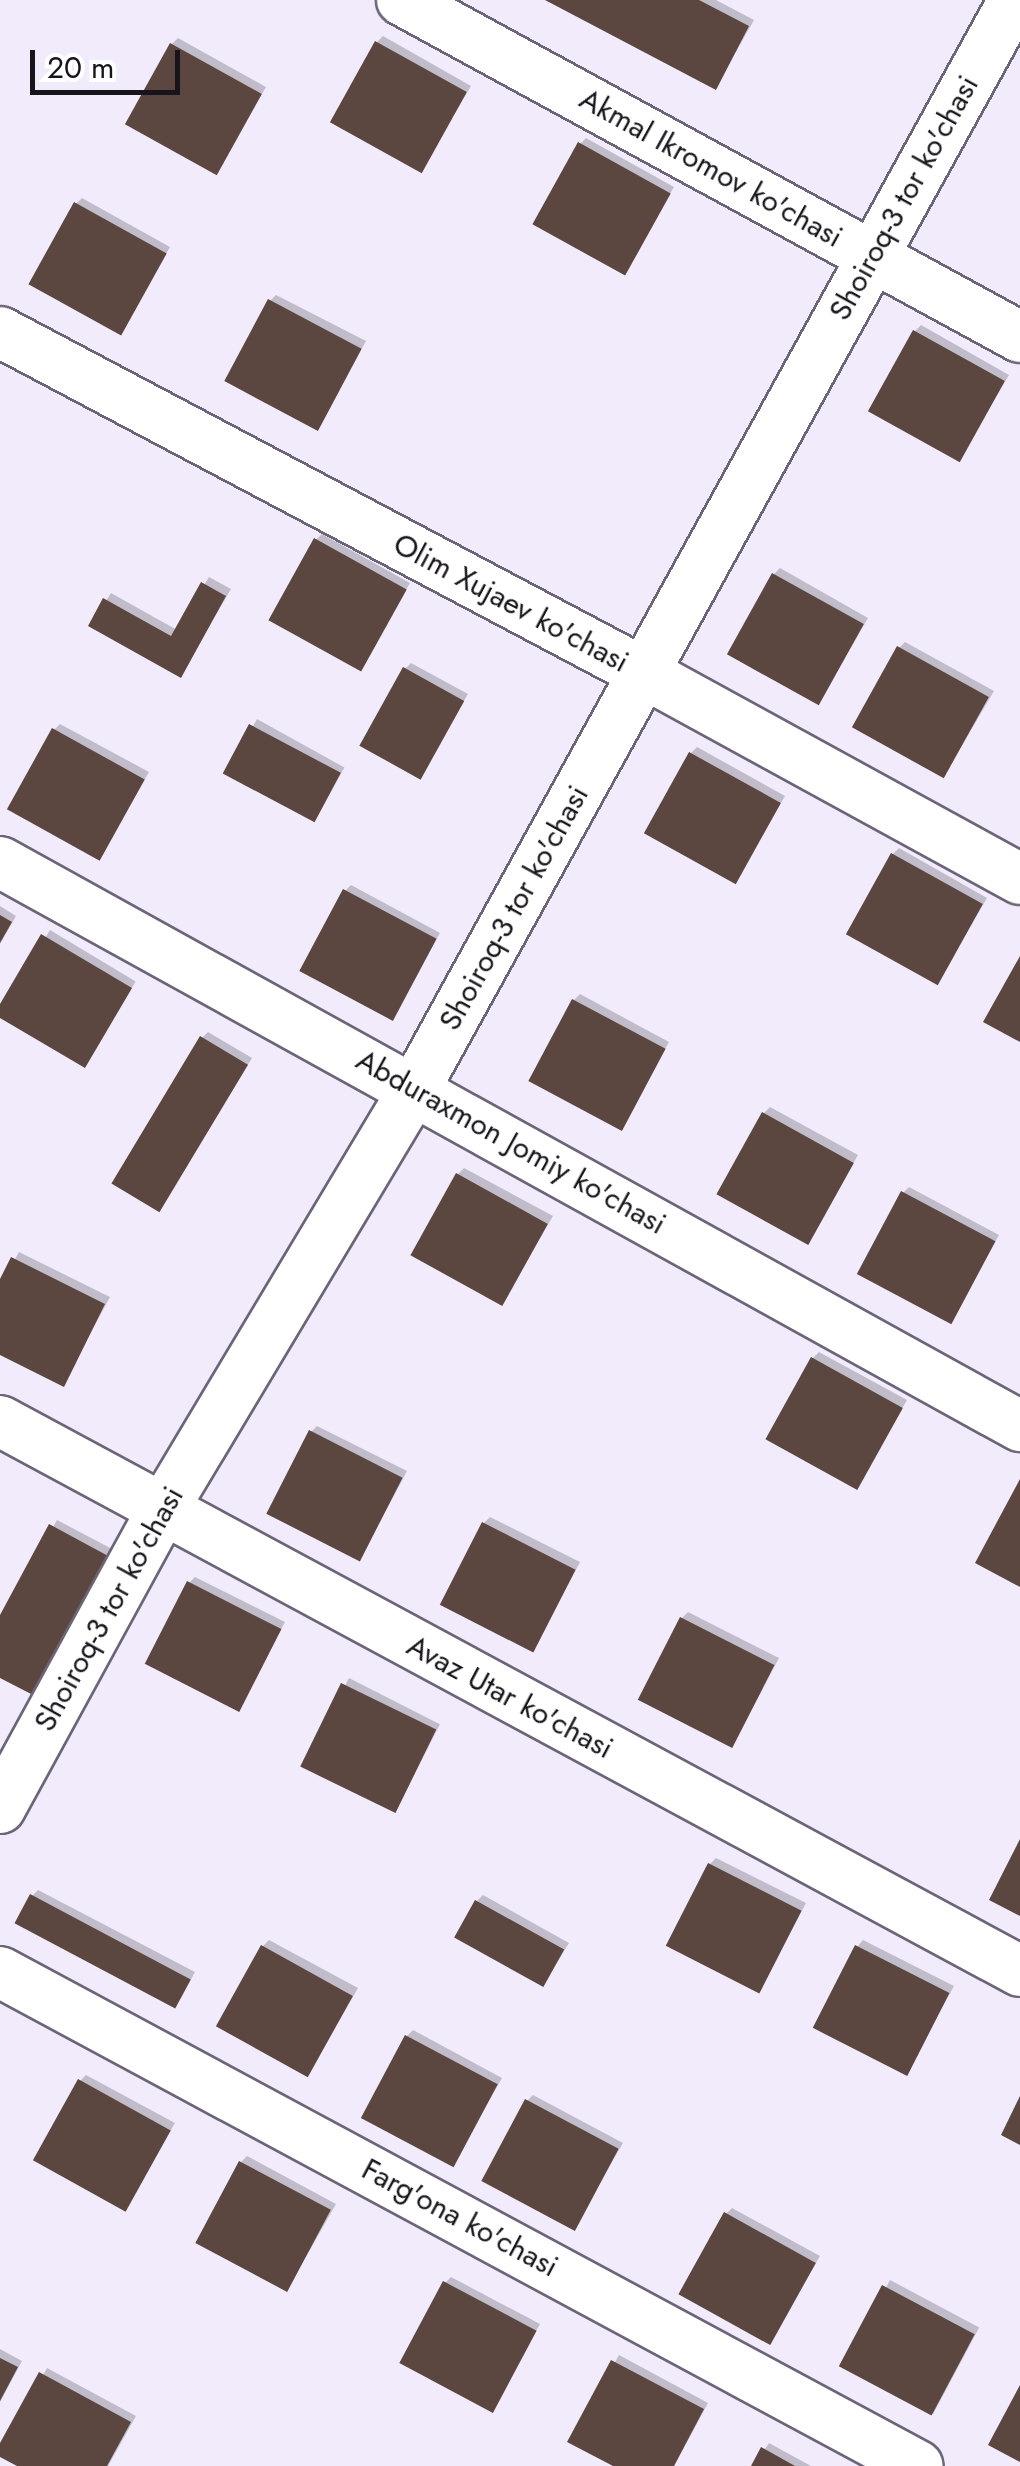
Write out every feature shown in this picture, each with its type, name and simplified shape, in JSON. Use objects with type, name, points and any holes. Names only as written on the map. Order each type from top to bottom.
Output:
[{"type":"street","name":"Akmal Ikromov ko'chasi","points":[[402,0],[1020,336]]},
{"type":"street","name":"Shoiroq-3 tor ko'chasi","points":[[0,1808],[163,1510],[415,1088],[1014,0]]},
{"type":"street","name":"Olim Xujaev ko'chasi","points":[[0,332],[644,673],[1020,878]]},
{"type":"street","name":"Abduraxmon Jomiy ko'chasi","points":[[0,862],[415,1088],[1020,1426]]},
{"type":"street","name":"Avaz Utar ko'chasi","points":[[0,1421],[1020,1972]]},
{"type":"street","name":"Farg'ona ko'chasi","points":[[0,1972],[918,2466]]},
{"type":"building","points":[[545,0],[699,0],[749,26],[716,90]]},
{"type":"building","points":[[375,41],[467,92],[422,173],[330,122]]},
{"type":"building","points":[[170,43],[262,94],[217,175],[125,124]]},
{"type":"building","points":[[578,142],[671,193],[625,276],[532,224]]},
{"type":"building","points":[[74,202],[167,253],[121,336],[28,284]]},
{"type":"building","points":[[268,299],[362,349],[318,431],[224,381]]},
{"type":"building","points":[[913,330],[1005,381],[960,462],[868,411]]},
{"type":"building","points":[[314,538],[407,589],[361,672],[268,620]]},
{"type":"building","points":[[772,573],[864,624],[819,705],[727,654]]},
{"type":"building","points":[[201,582],[226,596],[181,678],[88,626],[103,598],[171,636]]},
{"type":"building","points":[[897,646],[989,697],[944,778],[852,727]]},
{"type":"building","points":[[403,667],[464,701],[421,780],[359,746]]},
{"type":"building","points":[[249,724],[341,773],[315,822],[223,773]]},
{"type":"building","points":[[52,728],[145,779],[100,861],[7,809]]},
{"type":"building","points":[[689,752],[781,803],[736,884],[644,833]]},
{"type":"building","points":[[891,853],[983,904],[938,985],[846,934]]},
{"type":"building","points":[[343,889],[437,939],[393,1021],[299,971]]},
{"type":"building","points":[[0,915],[12,922],[0,943]]},
{"type":"building","points":[[41,934],[132,988],[85,1068],[0,1018],[0,1004]]},
{"type":"building","points":[[1020,956],[1020,1042],[983,1022]]},
{"type":"building","points":[[572,999],[666,1049],[622,1131],[528,1081]]},
{"type":"building","points":[[200,1036],[248,1065],[159,1212],[111,1183]]},
{"type":"building","points":[[762,1112],[854,1163],[808,1245],[716,1194]]},
{"type":"building","points":[[456,1173],[548,1224],[502,1306],[410,1255]]},
{"type":"building","points":[[901,1191],[995,1241],[951,1324],[857,1274]]},
{"type":"building","points":[[11,1257],[105,1304],[64,1387],[0,1355],[0,1279]]},
{"type":"building","points":[[811,1357],[903,1408],[857,1490],[765,1439]]},
{"type":"building","points":[[309,1430],[403,1478],[360,1561],[266,1514]]},
{"type":"building","points":[[1020,1479],[1020,1587],[975,1563]]},
{"type":"building","points":[[482,1522],[576,1570],[533,1653],[440,1605]]},
{"type":"building","points":[[49,1524],[110,1557],[35,1696],[0,1678],[0,1615]]},
{"type":"building","points":[[187,1581],[281,1629],[239,1712],[145,1664]]},
{"type":"building","points":[[680,1617],[774,1665],[732,1748],[638,1700]]},
{"type":"building","points":[[341,1683],[436,1729],[396,1813],[300,1767]]},
{"type":"building","points":[[1020,1839],[1020,1916],[989,1900]]},
{"type":"building","points":[[708,1863],[802,1911],[759,1994],[666,1946]]},
{"type":"building","points":[[30,1894],[191,1979],[175,2009],[15,1923]]},
{"type":"building","points":[[475,1900],[564,1949],[543,1987],[454,1938]]},
{"type":"building","points":[[261,1945],[353,1996],[308,2077],[216,2026]]},
{"type":"building","points":[[855,1945],[949,1993],[907,2076],[813,2028]]},
{"type":"building","points":[[405,2035],[498,2084],[454,2167],[361,2118]]},
{"type":"building","points":[[78,2079],[171,2130],[126,2212],[33,2160]]},
{"type":"building","points":[[1020,2096],[1020,2145],[1001,2135]]},
{"type":"building","points":[[525,2099],[619,2149],[575,2231],[481,2181]]},
{"type":"building","points":[[239,2161],[331,2210],[287,2292],[195,2243]]},
{"type":"building","points":[[724,2212],[816,2263],[770,2345],[678,2294]]},
{"type":"building","points":[[443,2281],[537,2331],[493,2413],[399,2363]]},
{"type":"building","points":[[882,2285],[975,2334],[932,2416],[839,2366]]},
{"type":"building","points":[[0,2358],[18,2367],[0,2401]]},
{"type":"building","points":[[611,2360],[704,2409],[674,2466],[613,2466],[567,2442]]},
{"type":"building","points":[[39,2372],[131,2422],[107,2466],[17,2466],[0,2457],[0,2443]]},
{"type":"building","points":[[1020,2385],[1020,2462],[988,2445]]},
{"type":"building","points":[[761,2447],[795,2466],[751,2466]]}]
